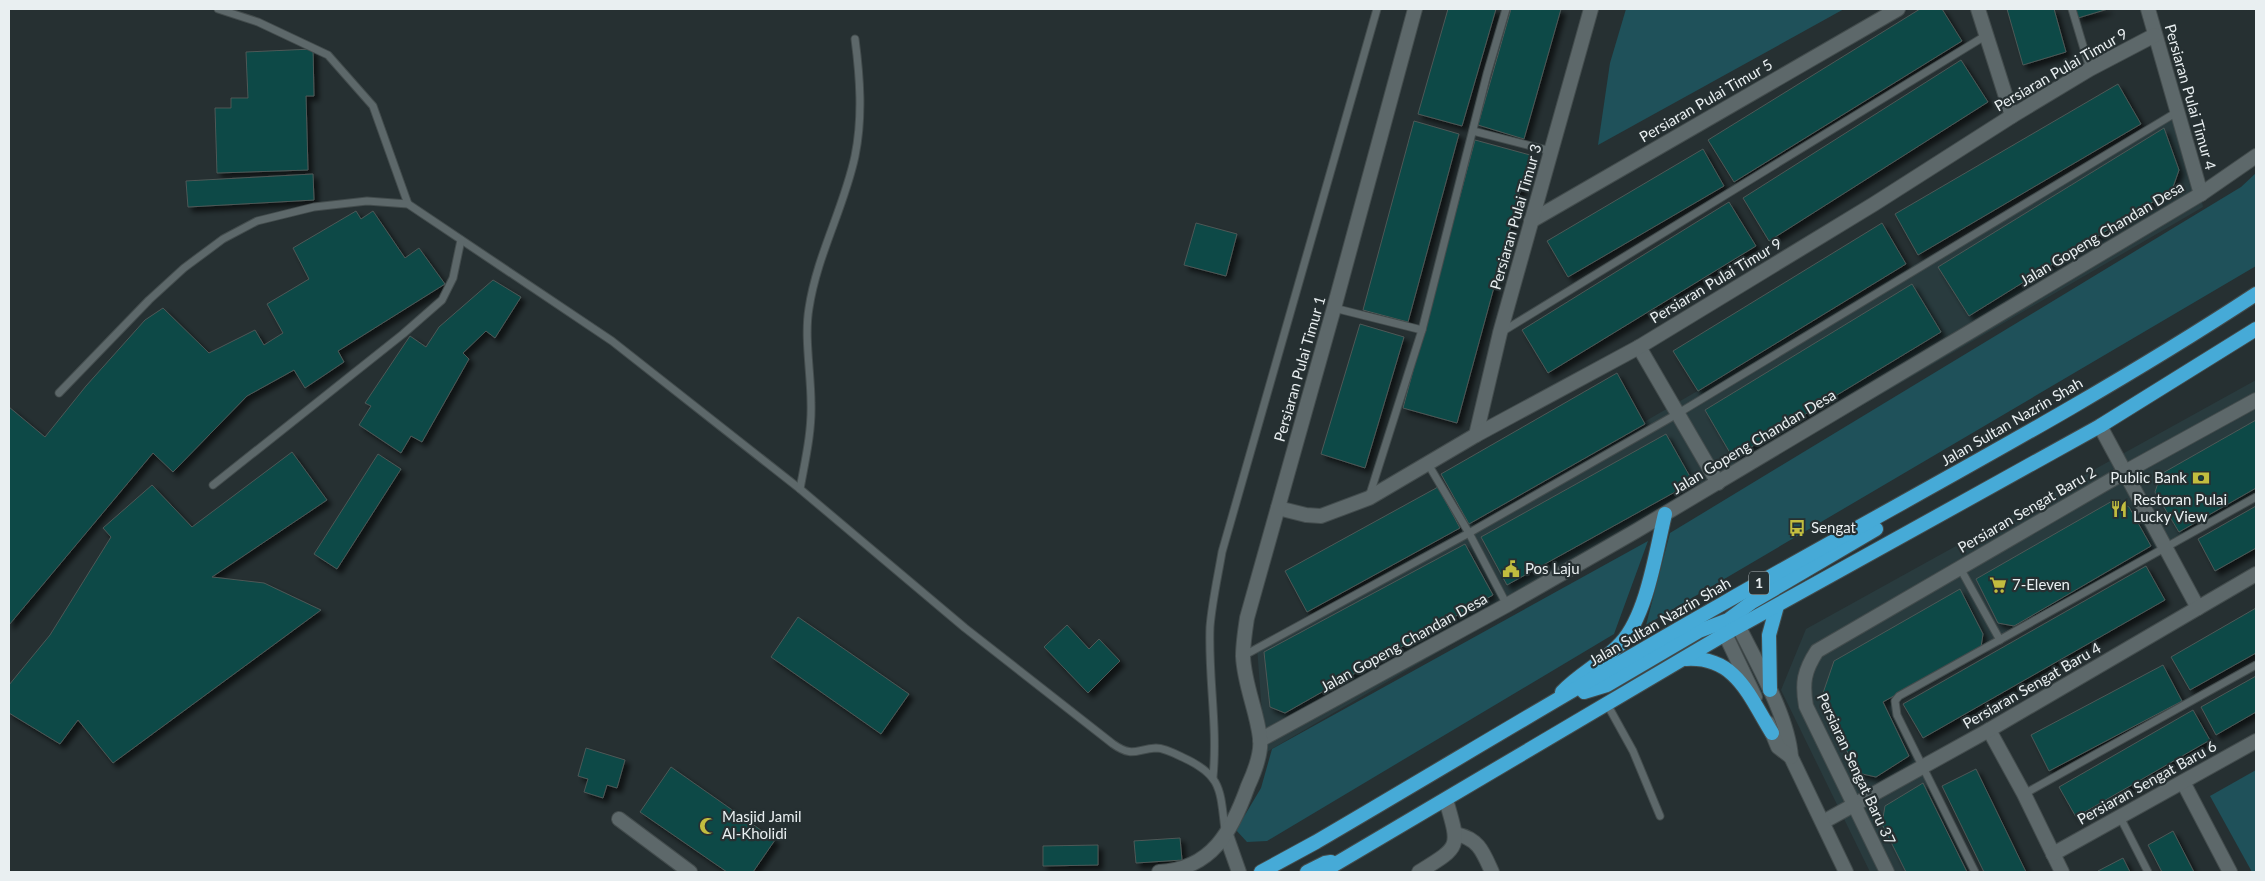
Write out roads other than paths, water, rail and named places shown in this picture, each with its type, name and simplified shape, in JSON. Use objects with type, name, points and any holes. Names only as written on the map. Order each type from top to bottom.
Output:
[{"type":"highway","name":"Jalan Sultan Nazrin Shah","points":[[1261,872],[1316,842],[1721,604],[1929,489],[2093,395],[2256,294]]},
{"type":"highway","name":"1","points":[[1733,624],[1777,606],[1944,511],[2100,426],[2256,329]]},
{"type":"highway","points":[[1322,872],[1725,634],[1752,602],[1881,526],[1929,489]]},
{"type":"highway","points":[[1557,701],[1568,686],[1620,644],[1630,632],[1643,602],[1665,514]]},
{"type":"highway","points":[[1770,690],[1770,635],[1777,606]]},
{"type":"highway","points":[[1557,701],[1607,685],[1699,631],[1733,624]]},
{"type":"highway","points":[[1683,659],[1702,658],[1723,665],[1737,678],[1772,733]]},
{"type":"highway","points":[[1307,872],[1324,863],[1341,861]]},
{"type":"street","name":"Persiaran Pulai Timur 1","points":[[1260,740],[1243,656],[1247,618],[1415,9]]},
{"type":"street","name":"Persiaran Pulai Timur 3","points":[[1476,435],[1500,333],[1591,9]]},
{"type":"street","name":"Persiaran Pulai Timur 5","points":[[1531,221],[1898,9]]},
{"type":"street","points":[[1978,9],[1985,36],[2012,116]]},
{"type":"street","name":"Persiaran Pulai Timur 4","points":[[2148,9],[2201,194]]},
{"type":"street","name":"Persiaran Pulai Timur 9","points":[[1278,508],[1306,515],[1321,516],[1369,498],[1476,435],[1640,347],[1874,204],[2012,116],[2090,69],[2156,35]]},
{"type":"street","name":"Jalan Gopeng Chandan Desa","points":[[1260,740],[1507,605],[1718,483],[2201,194],[2256,156]]},
{"type":"street","points":[[1640,347],[1718,483]]},
{"type":"street","name":"Persiaran Sengat Baru 2","points":[[1817,651],[2125,472],[2256,400]]},
{"type":"street","points":[[2100,426],[2198,608]]},
{"type":"street","name":"Persiaran Sengat Baru 4","points":[[1823,822],[1989,730],[2256,574]]},
{"type":"street","points":[[1733,624],[1770,690],[1790,742],[1791,756],[1846,872]]},
{"type":"street","points":[[1725,634],[1778,747],[1791,756]]},
{"type":"street","name":"Persiaran Sengat Baru 37","points":[[1817,651],[1807,665],[1803,686],[1806,706],[1887,872]]},
{"type":"street","points":[[1989,730],[2024,794],[2062,872]]},
{"type":"street","points":[[1159,872],[1182,869],[1199,862],[1226,835],[1242,803],[1254,771],[1260,740]]},
{"type":"street","name":"Persiaran Sengat Baru 6","points":[[2053,854],[2256,741]]},
{"type":"street","points":[[2182,782],[2230,872]]},
{"type":"street","points":[[1419,872],[1447,855],[1455,846],[1456,834],[1446,800]]},
{"type":"street","points":[[619,819],[690,872]]},
{"type":"street","points":[[1456,834],[1469,837],[1477,842],[1492,872]]},
{"type":"street","points":[[1226,835],[1239,872]]},
{"type":"lane","points":[[218,9],[258,22],[328,55],[373,106],[408,204]]},
{"type":"lane","points":[[1213,777],[1216,747],[1210,626],[1222,552],[1377,9]]},
{"type":"lane","points":[[1369,498],[1422,330],[1506,9]]},
{"type":"lane","points":[[2072,9],[2090,69]]},
{"type":"lane","points":[[1500,333],[1985,36]]},
{"type":"lane","points":[[800,489],[809,437],[811,405],[808,311],[814,280],[855,156],[860,116],[859,72],[854,39]]},
{"type":"lane","points":[[1243,656],[1469,533],[1677,414],[2177,112]]},
{"type":"lane","points":[[1473,131],[1551,151]]},
{"type":"lane","points":[[59,393],[149,300],[184,268],[223,239],[257,221],[314,206],[367,201],[408,204],[612,341],[800,489],[965,628],[1113,744],[1123,751],[1140,752],[1157,748],[1172,752],[1213,777],[1220,790],[1226,835]]},
{"type":"lane","points":[[213,485],[403,334],[442,300],[454,278],[461,240]]},
{"type":"lane","points":[[1334,308],[1422,330]]},
{"type":"lane","points":[[1428,464],[1469,533],[1507,605]]},
{"type":"lane","points":[[1975,872],[1897,715],[1895,701],[1900,696],[2256,497]]},
{"type":"lane","points":[[1960,568],[2000,640]]},
{"type":"lane","points":[[2024,794],[2256,665]]},
{"type":"lane","points":[[1607,704],[1633,751],[1660,816]]},
{"type":"lane","points":[[2120,817],[2148,872]]},
{"type":"place","name":"Public Bank","points":[[2201,478]]},
{"type":"place","name":"Restoran Pulai Lucky View","points":[[2119,509]]},
{"type":"place","name":"Sengat","points":[[1797,528]]},
{"type":"place","name":"Pos Laju","points":[[1511,569]]},
{"type":"place","name":"7-Eleven","points":[[1998,585]]},
{"type":"place","name":"Masjid Jamil Al-Kholidi","points":[[708,826]]}]
